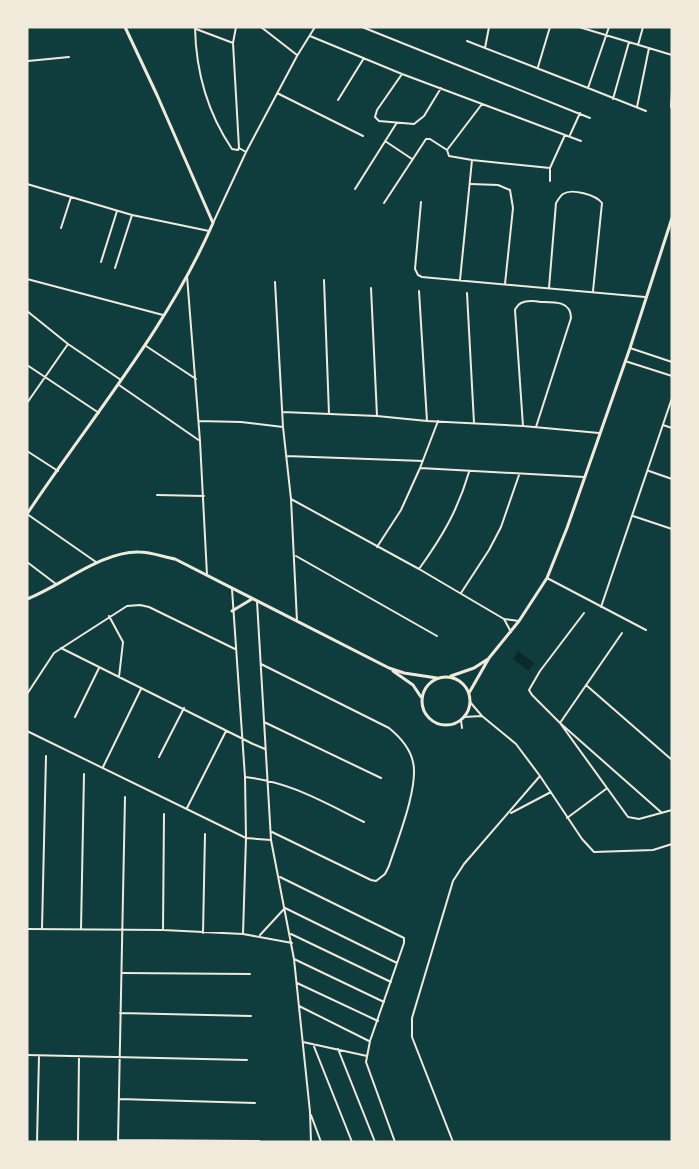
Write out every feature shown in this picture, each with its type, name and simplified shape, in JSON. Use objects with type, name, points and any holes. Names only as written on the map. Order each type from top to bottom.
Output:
[{"type":"street","points":[[125,27],[213,223]]},
{"type":"street","points":[[236,27],[233,43],[239,148]]},
{"type":"street","points":[[261,27],[297,56]]},
{"type":"street","points":[[97,563],[27,514],[29,508],[58,471],[121,380],[187,275],[246,152],[315,27]]},
{"type":"street","points":[[362,27],[590,118]]},
{"type":"street","points":[[485,48],[489,27]]},
{"type":"street","points":[[538,68],[550,27]]},
{"type":"street","points":[[579,27],[672,55]]},
{"type":"street","points":[[588,88],[609,27]]},
{"type":"street","points":[[638,45],[642,27]]},
{"type":"street","points":[[233,43],[194,28],[196,53],[204,91],[213,114],[231,147],[246,152]]},
{"type":"street","points":[[310,36],[402,74],[581,141]]},
{"type":"street","points":[[467,41],[646,111]]},
{"type":"street","points":[[613,99],[629,42]]},
{"type":"street","points":[[637,108],[649,48]]},
{"type":"street","points":[[27,52],[27,71]]},
{"type":"street","points":[[28,61],[69,57]]},
{"type":"street","points":[[338,100],[364,58]]},
{"type":"street","points":[[402,74],[377,110],[375,117],[379,121],[414,124],[424,116],[441,88]]},
{"type":"street","points":[[671,107],[672,92]]},
{"type":"street","points":[[277,93],[363,136]]},
{"type":"street","points":[[447,150],[482,104]]},
{"type":"street","points":[[570,136],[580,113]]},
{"type":"street","points":[[355,189],[396,124]]},
{"type":"street","points":[[550,181],[550,168],[565,135]]},
{"type":"street","points":[[384,203],[426,139],[430,139],[447,150],[449,156],[550,168]]},
{"type":"street","points":[[385,141],[412,159]]},
{"type":"street","points":[[460,280],[472,160]]},
{"type":"street","points":[[27,184],[132,215],[209,231]]},
{"type":"street","points":[[471,184],[498,185],[510,190],[513,199],[505,284]]},
{"type":"street","points":[[549,288],[556,203],[560,196],[568,192],[597,197],[602,203],[593,292]]},
{"type":"street","points":[[61,228],[71,197]]},
{"type":"street","points":[[421,202],[415,269],[422,277],[645,297]]},
{"type":"street","points":[[101,262],[117,211]]},
{"type":"street","points":[[115,268],[132,215]]},
{"type":"street","points":[[469,693],[489,658],[519,621],[547,578],[567,528],[630,348],[672,218]]},
{"type":"street","points":[[187,275],[204,496],[207,575]]},
{"type":"street","points":[[27,279],[163,315]]},
{"type":"street","points":[[324,280],[329,414]]},
{"type":"street","points":[[275,282],[283,427],[291,499],[297,621]]},
{"type":"street","points":[[372,288],[377,416]]},
{"type":"street","points":[[419,291],[427,421]]},
{"type":"street","points":[[467,293],[474,423]]},
{"type":"street","points":[[523,426],[515,310],[520,303],[527,301],[558,302],[570,310],[571,318],[536,427]]},
{"type":"street","points":[[27,311],[68,344],[121,380]]},
{"type":"street","points":[[27,404],[68,344]]},
{"type":"street","points":[[144,345],[196,379]]},
{"type":"street","points":[[630,348],[672,362]]},
{"type":"street","points":[[625,361],[672,376]]},
{"type":"street","points":[[27,365],[99,412]]},
{"type":"street","points":[[118,384],[200,441]]},
{"type":"street","points":[[601,607],[672,398]]},
{"type":"street","points":[[283,412],[377,416],[599,432]]},
{"type":"street","points":[[198,421],[241,422],[283,427]]},
{"type":"street","points":[[377,547],[401,510],[438,422]]},
{"type":"street","points":[[663,425],[672,428]]},
{"type":"street","points":[[27,451],[58,471]]},
{"type":"street","points":[[286,456],[423,460]]},
{"type":"street","points":[[420,468],[584,477]]},
{"type":"street","points":[[648,471],[672,479]]},
{"type":"street","points":[[419,569],[451,521],[462,497],[469,472]]},
{"type":"street","points":[[461,593],[501,527],[519,474]]},
{"type":"street","points":[[157,495],[204,496]]},
{"type":"street","points":[[291,499],[419,569],[504,619],[519,621]]},
{"type":"street","points":[[633,516],[672,529]]},
{"type":"street","points":[[27,599],[97,563],[125,553],[140,551],[175,559],[389,668],[413,685],[430,720],[446,725],[463,718],[482,716]]},
{"type":"street","points":[[294,556],[437,636]]},
{"type":"street","points":[[27,562],[58,585]]},
{"type":"street","points":[[547,578],[646,630]]},
{"type":"street","points":[[232,589],[245,777],[243,934]]},
{"type":"street","points":[[232,611],[239,605],[254,600]]},
{"type":"street","points":[[254,600],[261,664],[271,840],[291,934],[300,1006],[311,1142]]},
{"type":"street","points":[[27,694],[54,653],[127,606],[149,607],[235,649]]},
{"type":"street","points":[[584,613],[540,671],[529,690],[560,723],[662,813]]},
{"type":"street","points":[[109,616],[123,642],[119,677]]},
{"type":"street","points":[[504,619],[511,632]]},
{"type":"street","points":[[560,723],[622,633]]},
{"type":"street","points":[[61,648],[266,749]]},
{"type":"street","points":[[389,668],[436,678],[474,668],[489,658]]},
{"type":"street","points":[[261,664],[389,728],[400,737],[413,762],[412,789],[385,874],[376,881],[271,831]]},
{"type":"street","points":[[75,717],[100,668]]},
{"type":"street","points":[[449,676],[461,682],[469,693],[470,702],[463,718],[462,728]]},
{"type":"street","points":[[421,698],[426,686],[436,678]]},
{"type":"street","points":[[586,684],[672,760]]},
{"type":"street","points":[[103,767],[142,688]]},
{"type":"street","points":[[470,702],[482,716],[516,744],[582,839],[594,852],[653,850],[672,844]]},
{"type":"street","points":[[159,757],[184,708]]},
{"type":"street","points":[[264,722],[381,778]]},
{"type":"street","points":[[560,723],[628,817],[639,819],[672,810]]},
{"type":"street","points":[[27,731],[246,838],[271,840]]},
{"type":"street","points":[[187,808],[226,731]]},
{"type":"street","points":[[42,929],[46,756]]},
{"type":"street","points":[[81,929],[84,774]]},
{"type":"street","points":[[453,1142],[412,1037],[412,1018],[453,881],[464,864],[540,776]]},
{"type":"street","points":[[245,777],[269,779],[293,787],[364,822]]},
{"type":"street","points":[[567,818],[606,789]]},
{"type":"street","points":[[509,814],[551,792]]},
{"type":"street","points":[[125,797],[118,1141],[259,1142]]},
{"type":"street","points":[[163,930],[164,814]]},
{"type":"street","points":[[203,933],[206,834]]},
{"type":"street","points":[[280,878],[404,938],[385,1002],[370,1041],[366,1062],[395,1142]]},
{"type":"street","points":[[259,936],[285,908]]},
{"type":"street","points":[[285,908],[397,963]]},
{"type":"street","points":[[27,929],[163,930],[243,934],[292,943]]},
{"type":"street","points":[[291,934],[391,982]]},
{"type":"street","points":[[294,959],[385,1002]]},
{"type":"street","points":[[123,974],[250,974]]},
{"type":"street","points":[[297,982],[378,1021]]},
{"type":"street","points":[[300,1006],[370,1041]]},
{"type":"street","points":[[120,1013],[251,1016]]},
{"type":"street","points":[[303,1042],[367,1056]]},
{"type":"street","points":[[313,1044],[352,1142]]},
{"type":"street","points":[[338,1049],[375,1142]]},
{"type":"street","points":[[27,1055],[247,1060]]},
{"type":"street","points":[[37,1142],[39,1056]]},
{"type":"street","points":[[78,1142],[79,1056]]},
{"type":"street","points":[[119,1099],[255,1103]]},
{"type":"street","points":[[310,1112],[321,1142]]},
{"type":"water","points":[[518,651],[534,663],[529,671],[513,659]]}]
